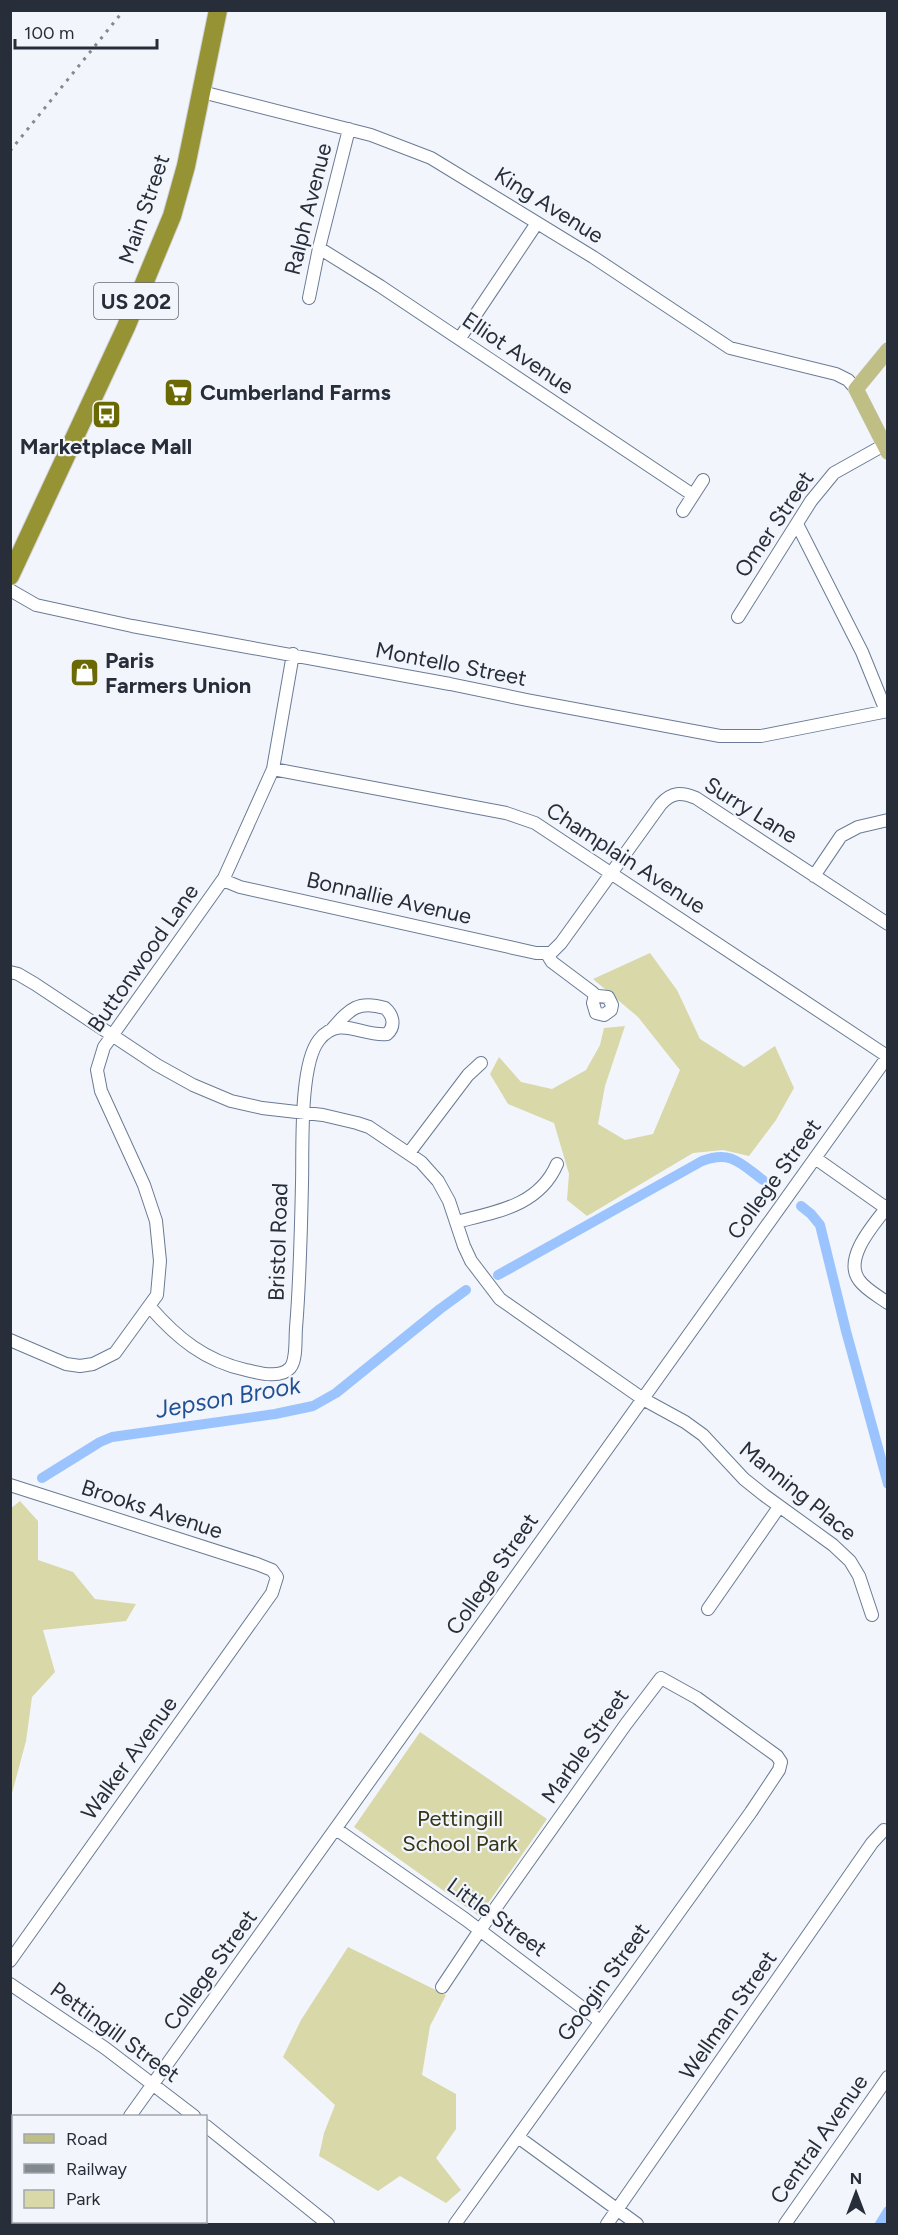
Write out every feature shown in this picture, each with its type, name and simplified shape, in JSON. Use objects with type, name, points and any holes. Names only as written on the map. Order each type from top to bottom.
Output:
[{"type":"highway","name":"Main Street","points":[[10,576],[126,327],[164,237],[186,166],[218,10]]},
{"type":"main road","points":[[886,448],[856,389],[888,350]]},
{"type":"street","name":"King Avenue","points":[[202,92],[349,129],[431,158],[537,223],[730,348],[836,374],[848,380],[856,389]]},
{"type":"street","name":"Ralph Avenue","points":[[309,298],[349,129]]},
{"type":"street","points":[[460,338],[537,223]]},
{"type":"street","name":"Elliot Avenue","points":[[319,248],[460,338],[693,495]]},
{"type":"street","name":"Omer Street","points":[[738,617],[828,478],[886,448]]},
{"type":"street","points":[[683,512],[703,480]]},
{"type":"street","points":[[797,524],[862,652],[887,711]]},
{"type":"street","name":"Montello Street","points":[[10,590],[26,601],[50,609],[132,626],[293,654],[720,736],[761,736],[887,711]]},
{"type":"street","name":"Buttonwood Lane","points":[[10,1340],[66,1364],[80,1366],[93,1364],[115,1353],[157,1295],[160,1261],[156,1221],[144,1185],[104,1100],[98,1078],[101,1055],[112,1035],[223,880],[273,769],[293,654]]},
{"type":"street","name":"Champlain Avenue","points":[[273,769],[525,818],[544,827],[887,1056]]},
{"type":"street","name":"Surry Lane","points":[[612,872],[661,804],[670,795],[676,793],[696,798],[888,924]]},
{"type":"street","points":[[814,876],[841,836],[847,831],[888,820]]},
{"type":"street","points":[[598,996],[611,1000],[612,1005],[608,1014],[596,1013],[593,1003],[595,995],[552,962],[547,954],[554,952],[612,872]]},
{"type":"street","name":"Bonnallie Avenue","points":[[223,880],[240,887],[547,954]]},
{"type":"street","name":"Manning Place","points":[[11,972],[35,984],[175,1075],[221,1098],[262,1108],[340,1118],[369,1127],[409,1153],[421,1162],[438,1181],[471,1261],[500,1299],[642,1399],[685,1422],[703,1435],[744,1479],[833,1545],[850,1561],[859,1576],[872,1615]]},
{"type":"street","name":"Bristol Road","points":[[150,1307],[178,1337],[223,1363],[248,1371],[269,1374],[286,1371],[293,1361],[304,1112],[313,1052],[320,1039],[333,1029]]},
{"type":"street","name":"College Street","points":[[131,2115],[887,1056]]},
{"type":"street","points":[[409,1153],[468,1075],[481,1063]]},
{"type":"street","points":[[815,1158],[887,1207],[857,1250],[854,1271],[859,1281],[888,1304]]},
{"type":"street","points":[[456,1222],[517,1205],[546,1184],[557,1164]]},
{"type":"street","name":"Brooks Avenue","points":[[10,1485],[257,1564],[272,1570],[277,1577]]},
{"type":"street","points":[[708,1609],[779,1507]]},
{"type":"street","name":"Walker Avenue","points":[[10,1961],[272,1593],[277,1577]]},
{"type":"street","name":"Marble Street","points":[[442,1987],[480,1930],[661,1678],[697,1698],[777,1756],[781,1762]]},
{"type":"street","name":"Googin Street","points":[[455,2224],[751,1812],[779,1770],[781,1762]]},
{"type":"street","name":"Little Street","points":[[336,1830],[480,1930],[600,2021]]},
{"type":"street","name":"Wellman Street","points":[[607,2224],[872,1843],[884,1830]]},
{"type":"street","name":"Pettingill Street","points":[[10,1984],[105,2048],[193,2115]]},
{"type":"street","name":"Central Avenue","points":[[785,2224],[888,2077]]},
{"type":"street","points":[[207,2127],[328,2224]]},
{"type":"street","points":[[518,2137],[638,2224]]},
{"type":"green space","points":[[650,953],[677,990],[700,1039],[744,1067],[775,1046],[794,1088],[776,1120],[749,1156],[723,1150],[693,1153],[587,1216],[567,1200],[569,1174],[554,1123],[508,1104],[490,1074],[499,1057],[521,1082],[552,1089],[586,1070],[600,1045],[604,1028],[625,1026],[605,1086],[598,1124],[625,1140],[653,1134],[680,1070],[638,1017],[593,979]]},
{"type":"green space","points":[[20,1501],[38,1521],[38,1560],[73,1572],[95,1599],[136,1604],[126,1621],[43,1630],[55,1672],[32,1697],[26,1741],[11,1797],[10,1509]]},
{"type":"green space","name":"Pettingill School Park","points":[[420,1732],[547,1819],[479,1916],[354,1827]]},
{"type":"green space","points":[[348,1947],[446,1995],[430,2026],[422,2075],[456,2094],[456,2129],[436,2158],[461,2190],[446,2203],[400,2176],[378,2191],[319,2156],[324,2133],[335,2105],[283,2057],[301,2020]]},
{"type":"waterway","name":"Jepson Brook","points":[[498,1275],[702,1161],[721,1157],[735,1160],[763,1180]]},
{"type":"waterway","name":"Jepson Brook","points":[[801,1206],[820,1225],[888,1484]]},
{"type":"waterway","name":"Jepson Brook","points":[[42,1478],[112,1437],[275,1414],[313,1406],[336,1393],[466,1290]]},
{"type":"waterway","name":"Jepson Brook","points":[[880,2224],[888,2211]]},
{"type":"railway","points":[[10,151],[124,10]]},
{"type":"place","name":"Cumberland Farms","points":[[179,392]]},
{"type":"place","name":"Marketplace Mall","points":[[106,414]]},
{"type":"place","name":"Paris Farmers Union","points":[[84,673]]}]
